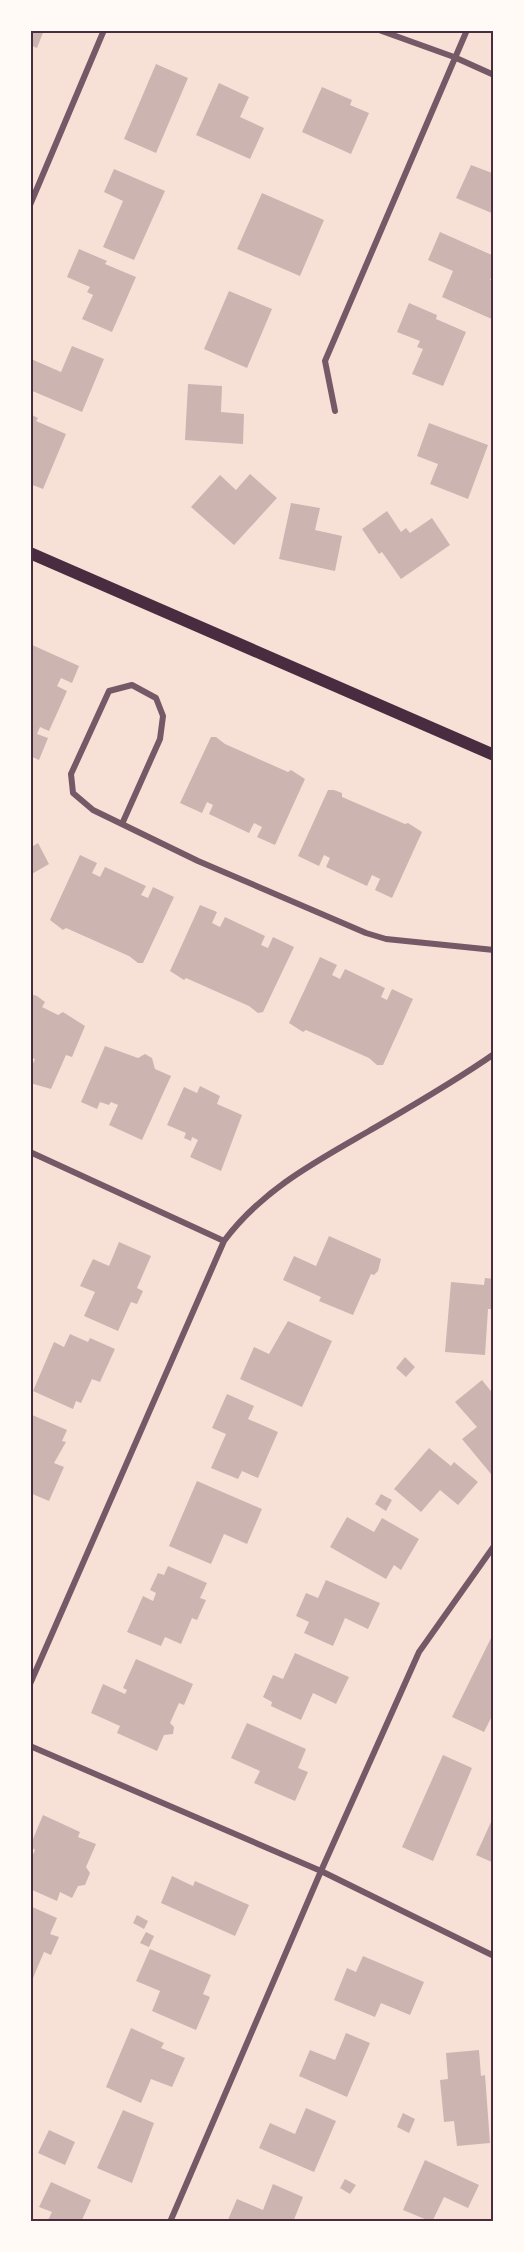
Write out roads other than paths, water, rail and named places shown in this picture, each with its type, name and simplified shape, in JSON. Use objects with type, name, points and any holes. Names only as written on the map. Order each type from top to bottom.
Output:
[{"type":"main road","points":[[30,553],[494,755]]},
{"type":"street","points":[[30,205],[104,30]]},
{"type":"street","points":[[379,30],[454,57],[494,75]]},
{"type":"street","points":[[335,411],[325,361],[467,30]]},
{"type":"street","points":[[122,824],[160,739],[163,716],[156,698],[132,685],[109,691],[71,774],[73,793],[93,810],[198,861],[366,933],[386,939],[494,950]]},
{"type":"street","points":[[30,1684],[224,1241],[243,1215],[295,1174],[451,1083],[494,1054]]},
{"type":"street","points":[[30,1152],[224,1241]]},
{"type":"street","points":[[170,2222],[321,1871],[419,1652],[494,1546]]},
{"type":"street","points":[[30,1746],[321,1871],[494,1956]]}]
